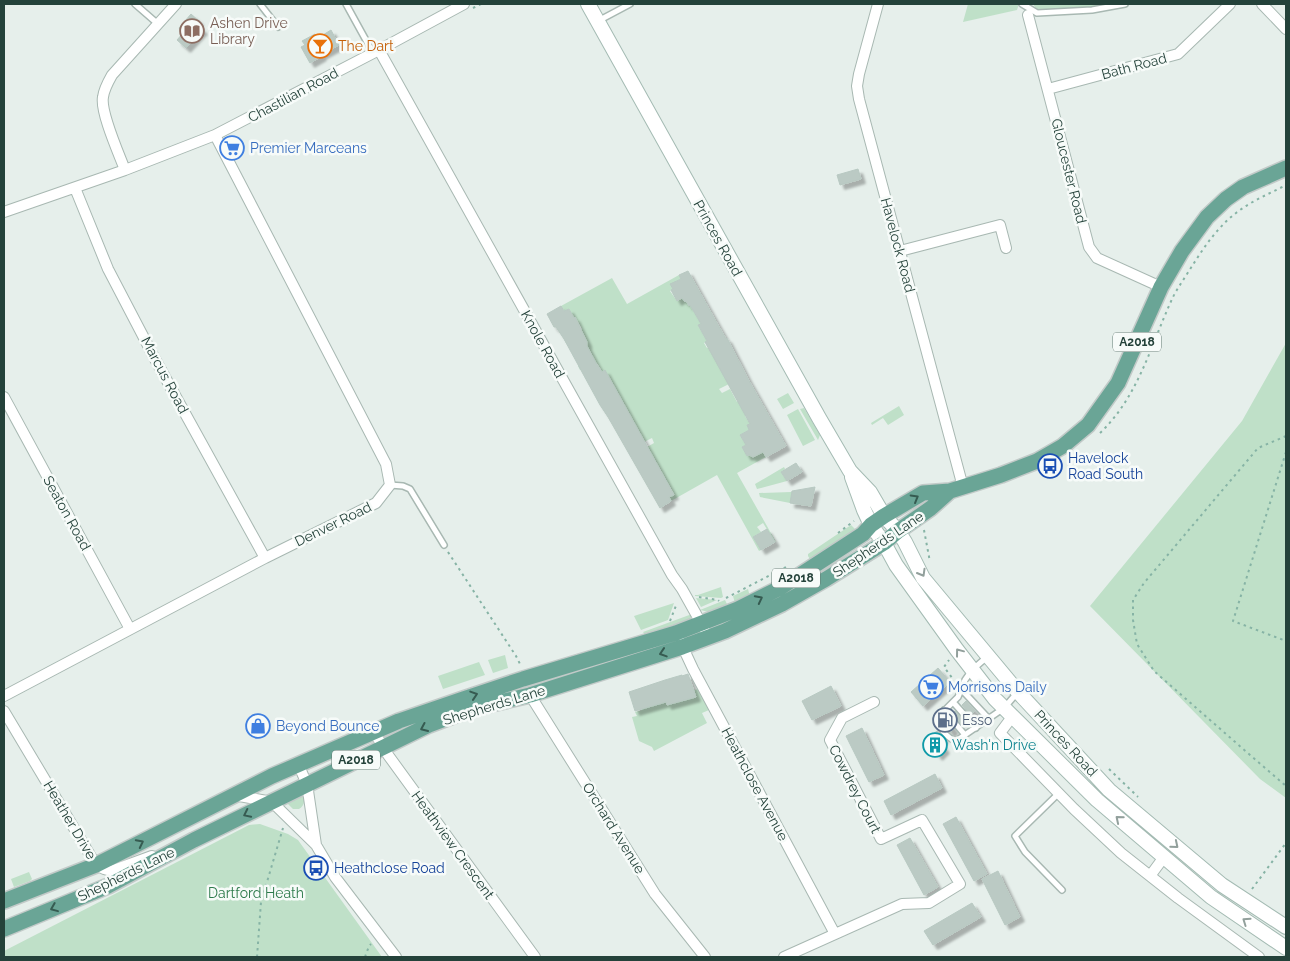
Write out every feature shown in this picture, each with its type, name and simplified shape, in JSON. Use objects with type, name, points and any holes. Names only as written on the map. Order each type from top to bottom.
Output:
[{"type":"main road","name":"Princes Road","points":[[588,4],[809,401],[850,471],[871,525],[896,564],[957,650],[1008,713],[1097,800],[1211,897],[1286,948]]},
{"type":"main road","name":"Shepherds Lane","points":[[705,630],[738,609],[780,588],[864,534],[871,525],[884,516],[924,493],[956,489],[1001,475],[1037,461],[1063,446],[1088,425],[1118,383],[1161,287],[1182,251],[1207,217],[1226,199],[1243,187],[1286,168]]},
{"type":"main road","name":"Princes Road","points":[[850,471],[870,492],[884,516],[898,531],[924,578],[1018,692],[1109,790],[1222,885],[1286,927]]},
{"type":"main road","name":"Shepherds Lane","points":[[4,901],[96,865],[298,764],[399,722],[462,699],[676,634],[705,630],[725,631],[782,604],[826,579],[884,543],[956,489]]},
{"type":"main road","name":"Shepherds Lane","points":[[4,929],[108,886],[194,840],[429,726],[474,708],[530,695],[676,634]]},
{"type":"street","points":[[125,170],[104,111],[102,99],[112,75],[176,4]]},
{"type":"street","name":"Havelock Road","points":[[878,4],[859,74],[857,86],[859,99],[900,251],[956,489]]},
{"type":"street","name":"Bath Road","points":[[1048,89],[1178,54],[1230,4]]},
{"type":"street","points":[[1262,4],[1286,29]]},
{"type":"street","name":"Chastilian Road","points":[[4,212],[125,170],[215,135],[469,6]]},
{"type":"street","name":"Gloucester Road","points":[[1028,15],[1089,247],[1097,258],[1161,287]]},
{"type":"street","name":"Knole Road","points":[[376,52],[705,630]]},
{"type":"street","points":[[215,135],[386,464],[390,485]]},
{"type":"street","name":"Marcus Road","points":[[75,188],[108,269],[155,359],[265,558]]},
{"type":"street","points":[[900,251],[1000,225],[1006,248]]},
{"type":"street","name":"Seaton Road","points":[[4,397],[130,629]]},
{"type":"street","name":"Denver Road","points":[[4,696],[265,558],[376,503],[390,485]]},
{"type":"street","name":"Heathclose Avenue","points":[[676,634],[835,934]]},
{"type":"street","name":"Orchard Avenue","points":[[530,695],[655,894],[705,957]]},
{"type":"street","name":"Cowdrey Court","points":[[835,934],[902,904],[929,903],[960,884],[922,820],[880,839],[830,740],[842,718],[874,702]]},
{"type":"street","name":"Heather Drive","points":[[4,711],[96,865],[112,871],[194,840]]},
{"type":"street","name":"Princes Road","points":[[1008,713],[1000,733],[1074,809],[1120,853],[1259,957]]},
{"type":"street","name":"Heathview Crescent","points":[[374,732],[535,957]]},
{"type":"street","points":[[298,764],[307,784],[316,845]]},
{"type":"street","points":[[234,795],[272,802],[287,816],[316,845],[335,877],[396,957]]},
{"type":"street","points":[[1150,876],[1164,857]]},
{"type":"street","points":[[784,957],[835,934]]},
{"type":"lane","points":[[135,4],[158,24]]},
{"type":"lane","points":[[260,4],[278,28]]},
{"type":"lane","points":[[346,4],[376,52]]},
{"type":"lane","points":[[598,22],[630,4]]},
{"type":"lane","points":[[1022,4],[1037,13],[1092,10],[1125,4]]},
{"type":"lane","points":[[390,485],[403,486],[410,489],[444,545]]},
{"type":"lane","points":[[988,656],[972,670],[953,702],[937,718],[937,723],[951,740],[956,742],[989,719],[1008,713],[1018,692]]},
{"type":"lane","points":[[961,689],[989,719]]},
{"type":"lane","points":[[953,702],[976,728]]},
{"type":"lane","points":[[944,710],[965,735]]},
{"type":"lane","points":[[1059,793],[1015,836],[1025,852],[1062,890]]},
{"type":"path","points":[[469,6],[482,4]]},
{"type":"path","points":[[1286,436],[1258,448],[1144,583],[1133,600],[1133,620],[1137,644],[1154,671],[1286,786]]},
{"type":"path","points":[[1286,452],[1233,621],[1286,641]]},
{"type":"path","points":[[926,526],[924,531],[931,568]]},
{"type":"path","points":[[444,545],[516,656],[521,667]]},
{"type":"path","points":[[696,597],[719,601]]},
{"type":"path","points":[[676,634],[676,603],[682,601]]},
{"type":"path","points":[[937,694],[951,684],[953,679],[944,667],[957,650]]},
{"type":"path","points":[[1108,768],[1142,800]]},
{"type":"path","points":[[256,957],[261,902],[287,816]]},
{"type":"path","points":[[1246,900],[1286,842]]},
{"type":"path","points":[[365,957],[369,946],[380,936]]},
{"type":"green space","points":[[968,4],[1019,4],[1017,10],[963,22]]},
{"type":"green space","points":[[1033,4],[1114,4],[1092,8],[1037,10]]},
{"type":"green space","points":[[679,275],[681,279],[671,284],[673,289],[670,291],[677,301],[683,298],[690,305],[701,324],[698,325],[707,341],[704,343],[707,348],[713,346],[733,382],[719,389],[722,393],[730,389],[737,402],[743,399],[752,412],[745,416],[750,424],[747,425],[749,430],[740,435],[746,445],[742,447],[747,456],[753,457],[757,455],[761,448],[766,457],[737,473],[776,542],[763,523],[757,527],[761,532],[753,537],[761,550],[759,551],[717,475],[671,501],[669,497],[674,494],[647,447],[654,443],[652,438],[644,442],[604,371],[595,376],[601,370],[597,363],[593,363],[580,370],[578,366],[587,361],[587,342],[584,336],[566,343],[564,339],[582,329],[569,309],[564,311],[561,306],[612,278],[627,304]]},
{"type":"green space","points":[[1286,343],[1286,798],[1260,779],[1090,606],[1242,421]]},
{"type":"green space","points":[[788,393],[794,403],[783,409],[777,399]]},
{"type":"green space","points":[[899,406],[904,415],[888,425],[883,418],[872,425],[871,423]]},
{"type":"green space","points":[[804,408],[820,435],[818,440],[800,409]]},
{"type":"green space","points":[[798,409],[815,440],[803,446],[787,415]]},
{"type":"green space","points":[[784,467],[785,469],[781,472],[787,481],[757,489],[755,484]]},
{"type":"green space","points":[[798,490],[797,497],[790,503],[760,497],[759,493],[791,492]]},
{"type":"green space","points":[[851,525],[856,530],[811,561],[808,554]]},
{"type":"green space","points":[[721,587],[723,597],[721,598],[695,596],[695,595]]},
{"type":"green space","points":[[748,589],[750,597],[735,603],[733,596]]},
{"type":"green space","points":[[696,598],[717,600],[701,607]]},
{"type":"green space","points":[[725,600],[728,606],[709,612],[700,610]]},
{"type":"green space","points":[[674,603],[668,620],[641,630],[634,616]]},
{"type":"green space","points":[[692,614],[694,620],[646,636],[643,632]]},
{"type":"green space","points":[[505,655],[508,668],[493,673],[488,660]]},
{"type":"green space","points":[[479,662],[485,675],[443,689],[438,676]]},
{"type":"green space","points":[[698,689],[709,710],[702,713],[707,723],[654,751],[652,747],[639,741],[632,717],[637,716],[635,712],[642,710],[641,706],[664,694],[667,705],[681,697],[683,701],[696,697],[694,690]]},
{"type":"green space","points":[[302,795],[304,803],[299,809],[293,809],[283,799]]},
{"type":"green space","name":"Dartford Heath","points":[[260,824],[288,834],[298,840],[382,957],[4,957],[4,951],[249,825]]},
{"type":"green space","points":[[29,872],[32,879],[30,881],[14,887],[11,879]]},
{"type":"building","name":"Ashen Drive Library","points":[[191,14],[199,21],[197,24],[203,30],[186,48],[177,40],[183,33],[179,28]]},
{"type":"building","name":"The Dart","points":[[331,30],[339,45],[310,63],[301,47],[305,45],[302,41],[315,34],[318,38]]},
{"type":"building","points":[[858,169],[861,179],[840,185],[837,175]]},
{"type":"building","points":[[688,271],[786,446],[766,457],[763,452],[753,457],[747,456],[742,447],[746,445],[740,435],[749,430],[747,425],[750,424],[705,342],[707,341],[698,325],[701,324],[690,305],[682,298],[677,301],[671,290],[673,289],[670,284],[681,279],[679,275]]},
{"type":"building","points":[[561,306],[564,311],[569,309],[575,317],[596,363],[602,372],[605,370],[674,495],[669,497],[671,501],[660,508],[564,339],[556,327],[554,327],[547,314]]},
{"type":"building","points":[[796,463],[802,472],[787,481],[781,472]]},
{"type":"building","points":[[815,487],[811,506],[790,503],[792,491]]},
{"type":"building","points":[[767,529],[775,542],[761,550],[753,537]]},
{"type":"building","name":"Morrisons Daily","points":[[938,668],[950,682],[923,706],[911,692]]},
{"type":"building","points":[[688,674],[696,697],[667,705],[666,702],[635,711],[629,692]]},
{"type":"building","points":[[831,686],[841,706],[812,720],[802,701]]},
{"type":"building","points":[[966,701],[975,711],[970,715],[962,705]]},
{"type":"building","points":[[955,711],[964,721],[961,723],[952,713]]},
{"type":"building","points":[[946,719],[954,729],[950,733],[942,722]]},
{"type":"building","points":[[862,728],[884,775],[869,782],[846,736]]},
{"type":"building","name":"Wash'n Drive","points":[[937,731],[944,738],[940,742],[945,749],[938,756],[925,740]]},
{"type":"building","points":[[935,774],[942,788],[891,815],[884,801]]},
{"type":"building","points":[[956,817],[987,874],[974,881],[943,824]]},
{"type":"building","points":[[910,838],[938,887],[924,895],[897,845]]},
{"type":"building","points":[[998,871],[1020,917],[1005,925],[982,879]]},
{"type":"building","points":[[972,903],[981,917],[933,945],[924,931]]},
{"type":"place","name":"Ashen Drive Library","points":[[192,31]]},
{"type":"place","name":"The Dart","points":[[320,46]]},
{"type":"place","name":"Premier Marceans","points":[[232,148]]},
{"type":"place","name":"Havelock Road South","points":[[1050,466]]},
{"type":"place","name":"Morrisons Daily","points":[[931,687]]},
{"type":"place","name":"Esso","points":[[945,720]]},
{"type":"place","name":"Beyond Bounce","points":[[258,726]]},
{"type":"place","name":"Wash'n Drive","points":[[935,745]]},
{"type":"place","name":"Heathclose Road","points":[[316,868]]}]
